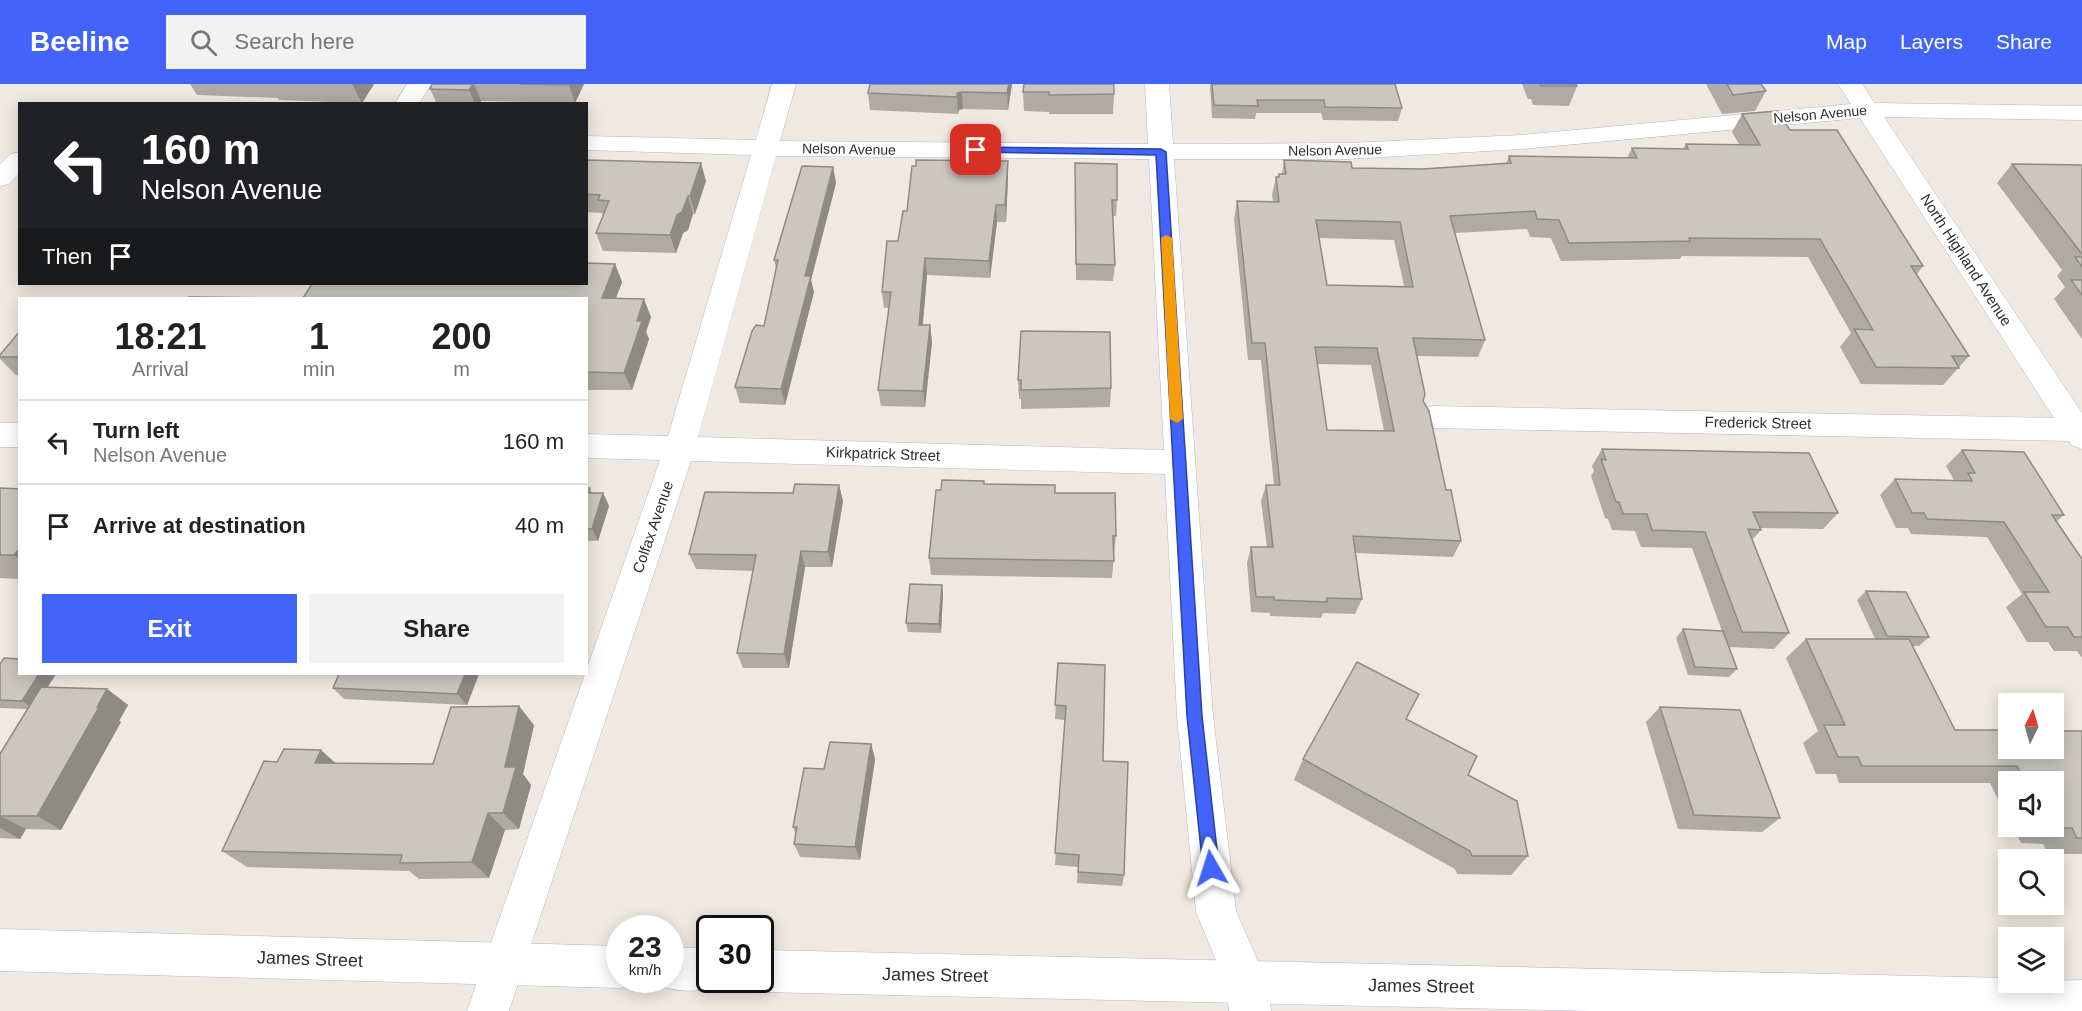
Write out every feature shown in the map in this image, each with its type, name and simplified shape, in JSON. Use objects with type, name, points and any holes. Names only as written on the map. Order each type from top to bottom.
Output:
[{"type":"street","points":[[408,102],[419,84]]},
{"type":"street","name":"Colfax Avenue","points":[[488,1011],[680,448],[784,84]]},
{"type":"street","points":[[1157,84],[1195,716],[1216,912],[1248,996]]},
{"type":"street","name":"North Highland Avenue","points":[[1850,84],[2080,432]]},
{"type":"street","name":"Nelson Avenue","points":[[588,143],[767,148],[1161,152],[1348,151],[1522,142],[1867,110],[2082,113]]},
{"type":"street","points":[[0,178],[18,161]]},
{"type":"street","name":"Frederick Street","points":[[1433,417],[2080,432]]},
{"type":"street","points":[[0,435],[18,435]]},
{"type":"street","name":"Kirkpatrick Street","points":[[588,446],[1179,462]]},
{"type":"street","name":"James Street","points":[[0,950],[606,967]]},
{"type":"street","name":"James Street","points":[[774,972],[1248,996],[2060,1004]]},
{"type":"building","points":[[432,84],[473,84],[469,90],[430,89]]},
{"type":"building","points":[[519,84],[569,84],[569,85]]},
{"type":"building","points":[[870,84],[1009,84],[1007,93],[962,92],[957,93],[957,97],[868,93]]},
{"type":"building","points":[[1024,84],[1114,84],[1114,94],[1049,95],[1049,92],[1023,92]]},
{"type":"building","points":[[1212,84],[1395,84],[1402,108],[1325,107],[1324,100],[1257,100],[1258,106],[1214,105]]},
{"type":"building","points":[[1540,84],[1576,84],[1577,86],[1541,86]]},
{"type":"building","points":[[1727,84],[1761,84],[1766,91],[1733,95]]},
{"type":"building","points":[[1777,111],[1790,130],[1837,130],[1923,266],[1911,266],[1969,356],[1952,356],[1959,368],[1876,367],[1854,329],[1873,330],[1820,239],[1689,238],[1690,241],[1569,243],[1559,220],[1537,219],[1535,211],[1450,216],[1485,340],[1413,338],[1425,394],[1423,401],[1429,411],[1446,490],[1451,490],[1461,541],[1353,536],[1362,599],[1327,598],[1327,602],[1256,597],[1251,547],[1273,547],[1266,485],[1280,485],[1265,343],[1252,343],[1237,201],[1279,202],[1276,177],[1279,177],[1279,174],[1286,174],[1284,160],[1351,162],[1352,168],[1423,169],[1511,163],[1509,156],[1637,158],[1632,148],[1688,149],[1686,144],[1760,145],[1742,114]],"holes":[[[1316,220],[1400,222],[1413,287],[1327,285]],[[1315,347],[1377,348],[1394,431],[1327,430]]]},
{"type":"building","points":[[588,160],[701,163],[690,196],[682,212],[677,215],[670,235],[596,233],[609,201],[598,200],[600,195],[588,194]]},
{"type":"building","points":[[916,160],[1008,161],[1005,205],[996,205],[989,261],[925,258],[919,325],[930,325],[923,391],[878,390],[891,292],[882,292],[887,241],[898,241],[903,211],[907,211],[912,166],[916,166]]},
{"type":"building","points":[[1075,163],[1117,164],[1117,200],[1112,200],[1115,265],[1076,264]]},
{"type":"building","points":[[2012,164],[2082,165],[2082,254]]},
{"type":"building","points":[[802,166],[833,167],[805,276],[811,276],[781,389],[735,387],[752,331],[756,325],[764,326],[778,260],[774,260]]},
{"type":"building","points":[[2075,257],[2082,257],[2082,267]]},
{"type":"building","points":[[588,263],[615,264],[602,298],[644,299],[637,321],[642,321],[624,373],[588,372],[588,297],[304,297],[311,285],[588,285]]},
{"type":"building","points":[[2071,280],[2082,280],[2082,295]]},
{"type":"building","points":[[1021,331],[1110,332],[1111,388],[1021,390],[1021,380],[1018,380]]},
{"type":"building","points":[[18,333],[18,357],[0,357]]},
{"type":"building","points":[[1602,449],[1809,453],[1838,513],[1753,512],[1761,530],[1748,529],[1789,633],[1742,632],[1705,532],[1652,530],[1647,514],[1623,514],[1619,502],[1616,502],[1601,459],[1606,460]]},
{"type":"building","points":[[1962,450],[2024,452],[2064,515],[2052,515],[2082,559],[2082,637],[2074,637],[2068,627],[2046,627],[2024,592],[2049,592],[2004,522],[1927,519],[1924,513],[1912,513],[1895,479],[1972,481],[1968,473],[1975,473]]},
{"type":"building","points":[[942,480],[984,481],[984,484],[1055,485],[1055,493],[1115,493],[1114,561],[929,558],[936,490],[941,490]]},
{"type":"building","points":[[795,484],[839,485],[828,552],[801,551],[784,654],[737,653],[756,555],[689,554],[705,492],[793,493]]},
{"type":"building","points":[[0,488],[18,489],[18,550],[14,555],[0,555]]},
{"type":"building","points":[[588,493],[603,493],[592,529],[588,529]]},
{"type":"building","points":[[910,584],[942,585],[939,624],[906,623]]},
{"type":"building","points":[[1866,591],[1906,592],[1929,637],[1887,636]]},
{"type":"building","points":[[1683,629],[1723,631],[1737,669],[1695,667]]},
{"type":"building","points":[[1806,639],[1909,639],[1955,730],[1998,730],[1998,759],[2064,759],[2064,731],[2082,731],[2082,838],[2077,838],[2072,828],[2064,828],[2064,771],[2020,771],[2017,766],[1862,766],[1858,757],[1838,757],[1824,725],[1845,725]]},
{"type":"building","points":[[4,658],[18,659],[18,675],[38,675],[22,701],[0,700],[0,664]]},
{"type":"building","points":[[1357,662],[1419,694],[1406,719],[1477,756],[1468,775],[1517,801],[1528,856],[1472,856],[1470,851],[1303,759]]},
{"type":"building","points":[[1058,663],[1105,665],[1103,761],[1128,762],[1124,875],[1078,872],[1079,855],[1055,853],[1066,706],[1055,705]]},
{"type":"building","points":[[339,675],[465,675],[457,694],[333,688]]},
{"type":"building","points":[[41,687],[107,689],[37,816],[0,816],[0,754]]},
{"type":"building","points":[[519,706],[505,767],[516,767],[503,813],[488,813],[472,862],[400,863],[402,855],[222,851],[264,761],[277,762],[284,749],[321,750],[315,763],[433,764],[451,707]]},
{"type":"building","points":[[1660,707],[1740,710],[1780,818],[1694,815]]},
{"type":"building","points":[[830,742],[871,744],[855,847],[794,844],[797,827],[793,827],[804,768],[824,769]]},
{"type":"slow traffic","points":[[1166,238],[1177,419]]},
{"type":"route","points":[[976,150],[1161,152],[1195,716],[1211,868]]}]
